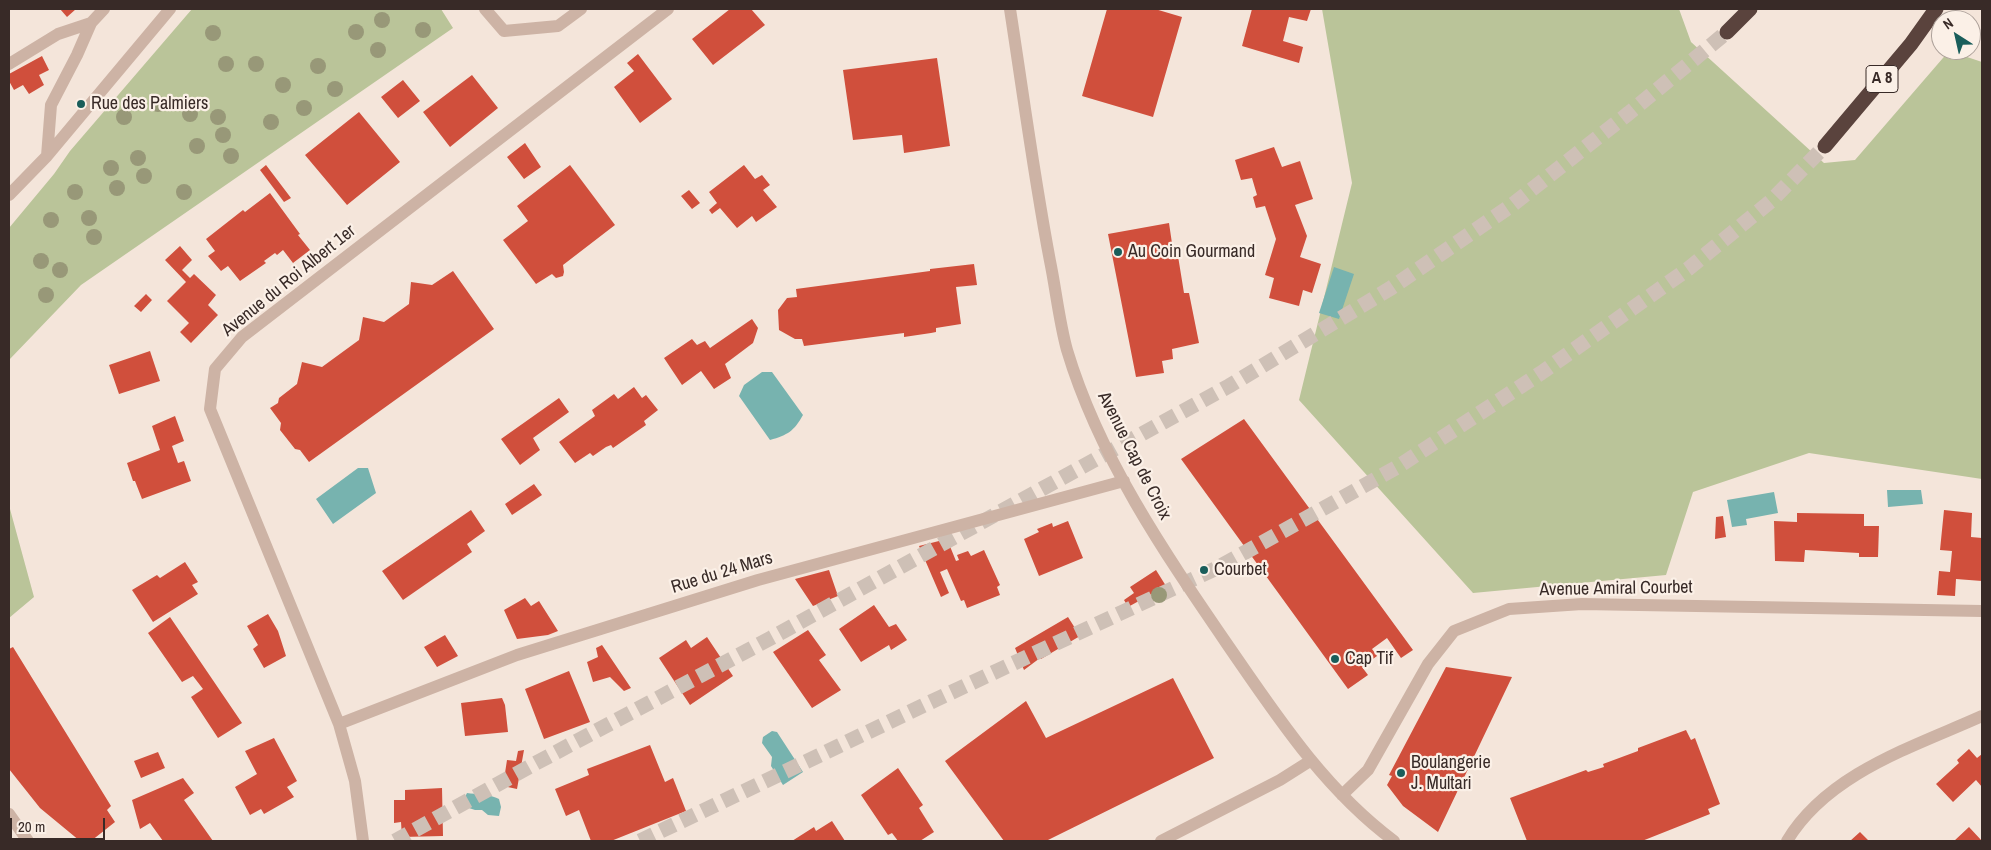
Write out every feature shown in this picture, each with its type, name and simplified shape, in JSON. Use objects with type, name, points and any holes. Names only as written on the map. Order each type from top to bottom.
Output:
[{"type":"highway","points":[[1727,32],[1750,9]]},
{"type":"highway","name":"A 8","points":[[1825,146],[1911,44],[1936,9]]},
{"type":"street","points":[[47,156],[51,104],[78,55],[91,23],[104,9]]},
{"type":"street","points":[[9,195],[47,156],[170,9]]},
{"type":"street","points":[[485,9],[504,31],[558,26],[581,9]]},
{"type":"street","name":"Avenue du Roi Albert 1er","points":[[365,841],[355,781],[339,724],[210,409],[215,369],[242,337],[668,9]]},
{"type":"street","name":"Avenue Cap de Croix","points":[[1010,9],[1044,228],[1066,348],[1086,406],[1124,481],[1162,547],[1310,761],[1373,825],[1394,841]]},
{"type":"street","points":[[9,64],[58,34],[91,23]]},
{"type":"street","name":"Rue du 24 Mars","points":[[339,724],[517,655],[729,589],[1124,481]]},
{"type":"street","name":"Avenue Amiral Courbet","points":[[1342,795],[1368,770],[1428,664],[1454,631],[1509,609],[1582,604],[1982,611]]},
{"type":"street","points":[[1787,841],[1796,826],[1825,796],[1867,768],[1982,716]]},
{"type":"street","points":[[1161,841],[1280,780],[1310,761]]},
{"type":"street","points":[[9,814],[28,841]]},
{"type":"green space","points":[[192,9],[441,9],[453,28],[81,285],[9,360],[9,228],[54,174],[70,151]]},
{"type":"green space","points":[[1322,9],[1679,9],[1691,42],[1824,163],[1855,160],[1941,60],[1976,60],[1982,62],[1982,479],[1809,453],[1693,492],[1666,575],[1473,593],[1299,400],[1352,183]]},
{"type":"green space","points":[[9,451],[10,509],[34,597],[9,618]]},
{"type":"water","points":[[1334,267],[1354,274],[1339,319],[1319,313]]},
{"type":"water","points":[[762,372],[772,372],[803,415],[790,432],[770,440],[739,396],[744,385]]},
{"type":"water","points":[[358,468],[368,468],[376,493],[333,524],[316,499]]},
{"type":"water","points":[[1887,490],[1921,490],[1923,504],[1888,507]]},
{"type":"water","points":[[1774,492],[1778,513],[1746,519],[1747,525],[1732,527],[1727,500]]},
{"type":"water","points":[[772,731],[777,732],[803,772],[783,785],[771,766],[772,757],[762,743],[763,737]]},
{"type":"water","points":[[467,793],[499,799],[501,807],[499,816],[488,815],[482,810],[466,807],[464,799]]},
{"type":"building","points":[[60,9],[76,9],[67,17]]},
{"type":"building","points":[[730,9],[751,9],[765,25],[713,65],[692,39]]},
{"type":"building","points":[[1107,9],[1155,9],[1182,17],[1153,117],[1082,96]]},
{"type":"building","points":[[1252,9],[1311,9],[1307,21],[1289,17],[1283,41],[1303,47],[1299,63],[1242,46]]},
{"type":"building","points":[[638,54],[672,99],[640,123],[614,87],[634,71],[627,63]]},
{"type":"building","points":[[42,56],[49,70],[39,75],[44,85],[29,94],[23,85],[14,90],[9,81],[9,74]]},
{"type":"building","points":[[937,58],[950,146],[904,153],[902,135],[853,140],[843,70]]},
{"type":"building","points":[[472,75],[498,108],[450,147],[423,112]]},
{"type":"building","points":[[403,80],[420,101],[398,118],[381,97]]},
{"type":"building","points":[[359,112],[400,162],[347,205],[305,155]]},
{"type":"building","points":[[525,143],[541,167],[524,179],[507,157]]},
{"type":"building","points":[[1274,147],[1282,167],[1300,161],[1313,199],[1295,205],[1307,236],[1300,257],[1321,264],[1312,293],[1303,290],[1299,306],[1269,298],[1274,278],[1265,275],[1276,239],[1265,206],[1256,208],[1253,197],[1257,195],[1252,178],[1241,180],[1235,160]]},
{"type":"building","points":[[266,165],[291,198],[284,202],[260,170]]},
{"type":"building","points":[[570,165],[615,225],[563,265],[563,276],[556,278],[552,274],[536,284],[503,240],[528,221],[517,206]]},
{"type":"building","points":[[744,165],[755,179],[762,175],[770,185],[763,190],[777,207],[756,222],[752,216],[737,228],[720,208],[712,214],[709,210],[717,203],[709,192]]},
{"type":"building","points":[[689,190],[700,203],[692,209],[681,196]]},
{"type":"building","points":[[270,193],[310,250],[293,263],[283,250],[277,255],[275,253],[264,261],[266,263],[240,281],[228,266],[221,271],[208,256],[215,251],[206,239],[243,210],[245,212]]},
{"type":"building","points":[[1169,223],[1174,257],[1178,256],[1184,293],[1189,293],[1199,343],[1172,349],[1173,359],[1162,361],[1164,373],[1136,377],[1108,234]]},
{"type":"building","points":[[180,246],[192,260],[182,270],[190,278],[194,274],[216,295],[208,305],[218,315],[191,343],[180,332],[189,323],[167,301],[186,282],[165,260]]},
{"type":"building","points":[[974,264],[977,285],[956,287],[961,324],[936,328],[936,332],[904,337],[904,333],[804,346],[802,339],[795,339],[779,330],[778,310],[787,298],[797,297],[796,289]]},
{"type":"building","points":[[453,271],[494,329],[309,462],[300,450],[295,449],[280,430],[281,423],[270,408],[278,403],[279,398],[297,384],[302,362],[322,367],[359,340],[363,317],[384,322],[409,304],[411,282],[432,285]]},
{"type":"building","points":[[146,294],[152,300],[141,312],[134,306]]},
{"type":"building","points":[[752,319],[758,328],[753,343],[725,364],[731,378],[714,389],[701,371],[682,385],[664,358],[692,339],[697,345],[705,341],[710,348]]},
{"type":"building","points":[[150,351],[160,381],[119,394],[109,365]]},
{"type":"building","points":[[634,387],[642,398],[646,395],[658,410],[644,421],[646,425],[613,448],[611,445],[606,447],[593,456],[590,453],[575,463],[559,442],[595,416],[592,410],[614,394],[618,399]]},
{"type":"building","points":[[559,398],[569,412],[533,438],[540,450],[520,465],[501,439]]},
{"type":"building","points":[[175,416],[184,441],[172,446],[178,463],[184,461],[191,481],[142,499],[127,463],[160,450],[152,426]]},
{"type":"building","points":[[1244,419],[1413,650],[1401,658],[1387,638],[1372,649],[1377,656],[1362,667],[1368,675],[1348,689],[1181,459]]},
{"type":"building","points":[[534,484],[542,495],[512,515],[505,504]]},
{"type":"building","points":[[471,510],[485,531],[467,544],[472,552],[403,600],[382,571]]},
{"type":"building","points":[[1944,510],[1972,513],[1971,537],[1982,538],[1982,581],[1956,579],[1955,596],[1937,595],[1939,571],[1950,572],[1952,551],[1940,550]]},
{"type":"building","points":[[1797,513],[1864,514],[1864,526],[1879,526],[1878,557],[1859,557],[1859,553],[1805,550],[1804,562],[1775,561],[1774,521],[1797,522]]},
{"type":"building","points":[[1723,516],[1726,537],[1715,539],[1716,517]]},
{"type":"building","points":[[1068,521],[1083,558],[1039,576],[1024,539],[1039,532],[1037,529],[1052,523],[1053,527]]},
{"type":"building","points":[[947,539],[956,561],[959,560],[957,555],[968,551],[971,556],[984,550],[1000,585],[997,587],[1000,595],[967,608],[964,600],[961,601],[947,569],[940,572],[949,593],[941,597],[919,546]]},
{"type":"building","points":[[185,562],[198,582],[192,585],[198,594],[153,622],[132,590],[157,575],[160,578]]},
{"type":"building","points":[[829,570],[838,596],[813,606],[795,579]]},
{"type":"building","points":[[1156,570],[1166,586],[1128,607],[1124,600],[1134,593],[1130,587]]},
{"type":"building","points":[[525,598],[531,606],[539,601],[558,631],[548,635],[517,639],[504,610]]},
{"type":"building","points":[[874,605],[889,627],[896,624],[907,640],[891,650],[889,645],[861,662],[839,629]]},
{"type":"building","points":[[268,614],[278,631],[286,656],[264,668],[253,649],[258,645],[247,626]]},
{"type":"building","points":[[170,617],[242,723],[218,738],[191,697],[203,689],[193,676],[182,682],[148,633]]},
{"type":"building","points":[[1068,617],[1080,636],[1040,658],[1024,670],[1015,648]]},
{"type":"building","points":[[808,630],[826,655],[819,660],[841,690],[812,708],[773,652]]},
{"type":"building","points":[[445,635],[458,656],[437,667],[424,647]]},
{"type":"building","points":[[707,637],[733,676],[690,705],[659,658],[686,640],[691,648]]},
{"type":"building","points":[[602,645],[631,688],[624,691],[610,677],[593,682],[587,662],[598,657],[596,648]]},
{"type":"building","points":[[13,647],[111,806],[107,810],[115,822],[91,841],[80,841],[40,808],[9,769],[9,649]]},
{"type":"building","points":[[1446,667],[1512,677],[1438,832],[1403,806],[1387,785],[1392,776],[1389,775]]},
{"type":"building","points":[[569,671],[590,722],[544,739],[525,689]]},
{"type":"building","points":[[1173,678],[1214,758],[1049,841],[1004,841],[945,761],[1026,701],[1046,738]]},
{"type":"building","points":[[502,698],[505,705],[508,732],[465,736],[461,703]]},
{"type":"building","points":[[1686,730],[1691,740],[1695,738],[1720,804],[1708,809],[1710,814],[1642,841],[1527,841],[1510,798],[1586,770],[1588,772],[1604,767],[1603,764],[1638,751],[1638,748]]},
{"type":"building","points":[[274,738],[297,781],[287,787],[294,797],[264,814],[261,809],[250,815],[235,787],[257,774],[245,751]]},
{"type":"building","points":[[650,745],[665,782],[673,778],[686,811],[611,841],[591,841],[579,810],[566,816],[555,789],[589,775],[587,769]]},
{"type":"building","points":[[1969,749],[1977,758],[1982,754],[1982,787],[1976,780],[1953,802],[1936,784],[1959,763],[1957,760]]},
{"type":"building","points":[[524,750],[517,789],[503,786],[507,760],[516,761],[518,751]]},
{"type":"building","points":[[158,752],[165,768],[141,778],[134,761]]},
{"type":"building","points":[[898,768],[923,805],[919,808],[934,832],[920,841],[898,841],[892,833],[888,835],[861,795]]},
{"type":"building","points":[[183,778],[194,793],[184,800],[213,841],[163,841],[150,823],[140,829],[132,800]]},
{"type":"building","points":[[442,788],[443,836],[402,837],[401,822],[394,823],[394,800],[405,800],[405,790]]},
{"type":"building","points":[[832,821],[845,841],[792,841],[814,827],[816,831]]},
{"type":"building","points":[[1969,827],[1982,841],[1954,841]]},
{"type":"building","points":[[1860,832],[1869,841],[1850,841]]},
{"type":"tunnel","points":[[395,841],[536,763],[771,638],[1229,386],[1391,288],[1512,205],[1629,113],[1727,32]]},
{"type":"tunnel","points":[[640,841],[1219,567],[1399,466],[1541,373],[1688,269],[1771,201],[1825,146]]},
{"type":"place","name":"Rue des Palmiers","points":[[81,104]]},
{"type":"place","name":"Au Coin Gourmand","points":[[1118,252]]},
{"type":"place","name":"Courbet","points":[[1204,570]]},
{"type":"place","name":"Cap Tif","points":[[1335,659]]},
{"type":"place","name":"Boulangerie J. Multari","points":[[1401,773]]}]
